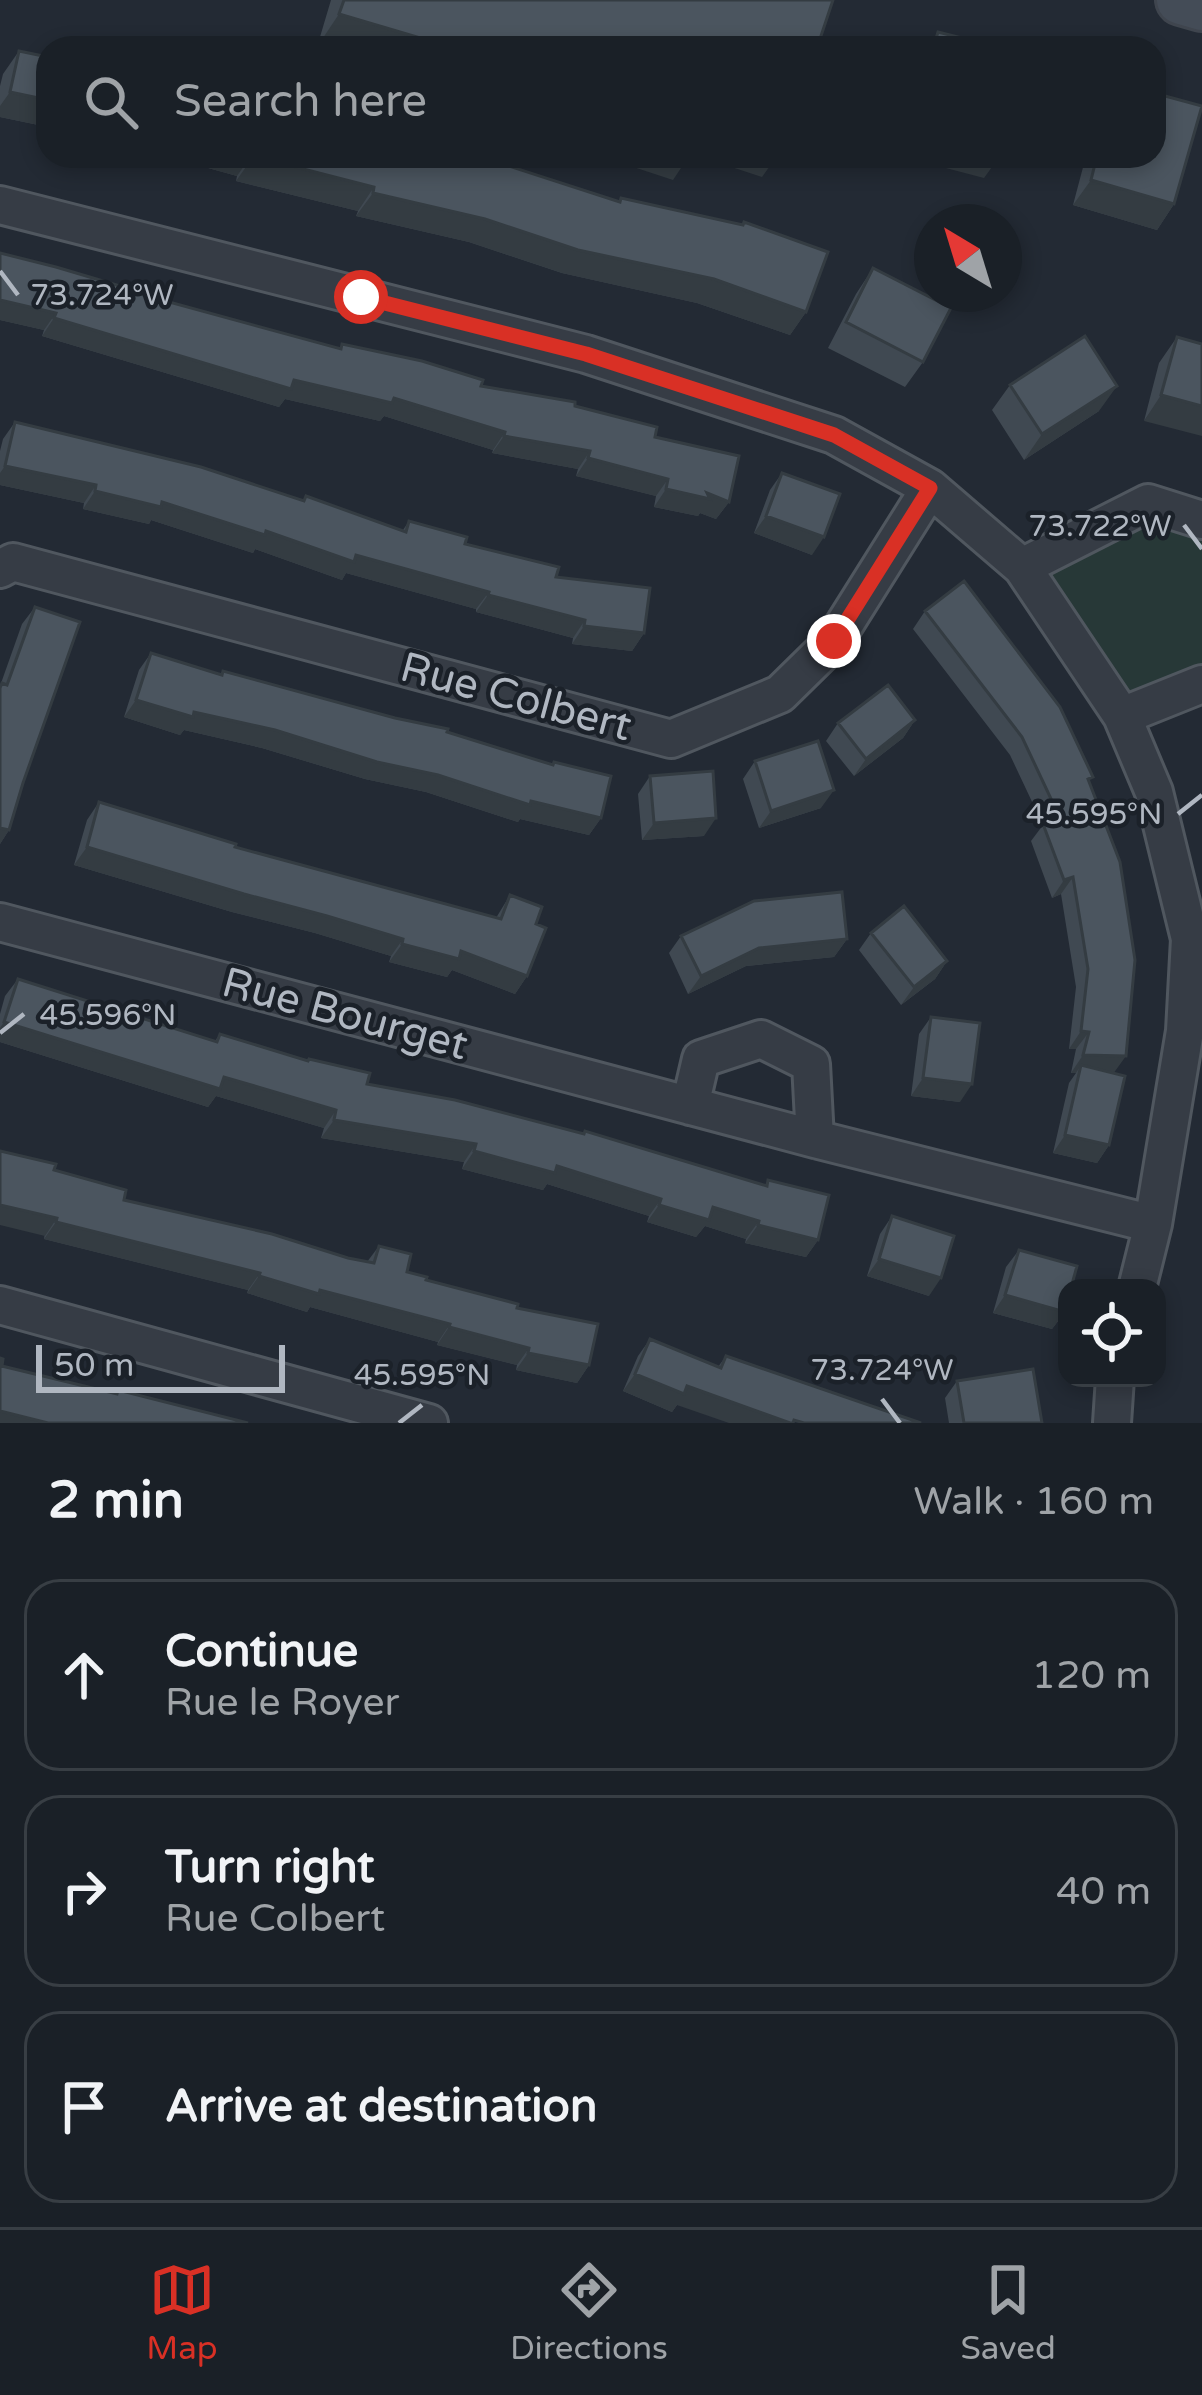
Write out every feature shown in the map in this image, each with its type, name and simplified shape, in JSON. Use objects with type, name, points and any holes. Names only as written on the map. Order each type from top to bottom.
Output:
[{"type":"main road","points":[[1180,0],[1202,6]]},
{"type":"street","points":[[0,205],[586,354],[834,435],[930,488],[1022,567],[1122,716],[1154,792],[1190,939],[1185,1031],[1139,1279]]},
{"type":"street","name":"Rue Colbert","points":[[0,569],[14,562],[671,739],[780,694],[834,641],[930,488]]},
{"type":"street","points":[[1022,567],[1148,503],[1202,520]]},
{"type":"street","points":[[1122,716],[1202,684]]},
{"type":"street","name":"Rue Bourget","points":[[0,922],[1153,1224]]},
{"type":"street","points":[[690,1106],[701,1059],[761,1039],[811,1064],[815,1139]]},
{"type":"street","points":[[0,1305],[429,1423]]},
{"type":"street","points":[[1112,1423],[1114,1387]]},
{"type":"shaded area","points":[[1148,503],[1202,520],[1202,684],[1122,716],[1022,567]]},
{"type":"building","points":[[344,0],[833,0],[821,36],[413,36],[339,14]]},
{"type":"building","points":[[19,51],[36,55],[36,97],[10,92]]},
{"type":"building","points":[[1166,96],[1202,106],[1174,204],[1091,180],[1094,168],[1166,168]]},
{"type":"building","points":[[300,168],[515,168],[620,202],[621,198],[744,222],[828,252],[806,312],[714,279],[578,250],[485,219],[373,193],[374,187]]},
{"type":"building","points":[[0,253],[341,349],[342,344],[422,361],[483,380],[481,386],[575,402],[575,406],[657,427],[655,437],[739,456],[729,502],[707,493],[710,499],[666,489],[668,479],[588,458],[590,451],[504,436],[505,432],[394,398],[392,403],[294,380],[291,389],[54,318],[56,313],[0,300]]},
{"type":"building","points":[[873,268],[914,289],[914,312],[949,312],[923,362],[846,322]]},
{"type":"building","points":[[1085,336],[1117,386],[1042,434],[1010,385]]},
{"type":"building","points":[[1177,337],[1202,344],[1202,406],[1161,395]]},
{"type":"building","points":[[15,422],[201,467],[304,501],[306,496],[406,532],[409,521],[467,537],[465,544],[559,567],[556,577],[650,588],[644,633],[584,626],[585,620],[356,555],[354,562],[162,502],[161,507],[95,491],[96,485],[5,466]]},
{"type":"building","points":[[782,473],[840,494],[824,537],[766,516]]},
{"type":"building","points":[[964,581],[1060,707],[1093,777],[1088,779],[1120,862],[1135,960],[1126,1056],[1083,1055],[1089,1032],[1081,1031],[1088,969],[1073,877],[1064,880],[1043,824],[1060,818],[1022,737],[925,611]]},
{"type":"building","points":[[35,607],[80,622],[9,830],[0,828],[0,688],[2,683],[7,685]]},
{"type":"building","points":[[151,653],[222,675],[223,671],[448,729],[553,765],[611,776],[601,818],[531,801],[530,805],[275,730],[194,712],[193,717],[136,700]]},
{"type":"building","points":[[888,685],[915,720],[866,759],[838,723]]},
{"type":"building","points":[[818,741],[834,790],[771,811],[755,761]]},
{"type":"building","points":[[713,771],[716,818],[654,823],[650,776]]},
{"type":"building","points":[[99,802],[235,847],[501,919],[510,895],[542,907],[536,924],[546,928],[527,976],[461,951],[459,959],[402,944],[403,939],[87,847]]},
{"type":"building","points":[[842,892],[847,939],[759,948],[701,976],[681,936],[754,901]]},
{"type":"building","points":[[904,906],[947,961],[914,987],[871,933]]},
{"type":"building","points":[[18,979],[217,1042],[220,1034],[308,1061],[370,1073],[367,1084],[585,1131],[767,1186],[768,1180],[829,1195],[818,1240],[758,1225],[759,1221],[713,1207],[709,1220],[659,1205],[661,1199],[557,1166],[555,1173],[474,1151],[476,1144],[334,1120],[336,1110],[224,1077],[220,1089],[4,1022]]},
{"type":"building","points":[[931,1017],[980,1023],[972,1084],[923,1078]]},
{"type":"building","points":[[1081,1065],[1125,1076],[1109,1145],[1065,1135]]},
{"type":"building","points":[[0,1151],[56,1164],[54,1170],[126,1190],[124,1200],[272,1234],[348,1258],[374,1263],[379,1246],[411,1254],[407,1272],[426,1280],[518,1304],[517,1308],[598,1324],[589,1365],[528,1353],[529,1348],[450,1324],[320,1290],[319,1294],[260,1273],[0,1205]]},
{"type":"building","points":[[892,1216],[954,1236],[941,1278],[879,1259]]},
{"type":"building","points":[[1019,1250],[1077,1266],[1073,1279],[1058,1279],[1058,1310],[1005,1295]]},
{"type":"building","points":[[650,1339],[721,1368],[726,1356],[921,1423],[790,1423],[687,1386],[684,1394],[635,1374]]},
{"type":"building","points":[[0,1358],[2,1366],[248,1423],[48,1423],[0,1411]]},
{"type":"building","points":[[1033,1369],[1042,1423],[964,1423],[957,1381]]},
{"type":"route","points":[[361,297],[586,354],[834,435],[930,488],[834,641]]}]
